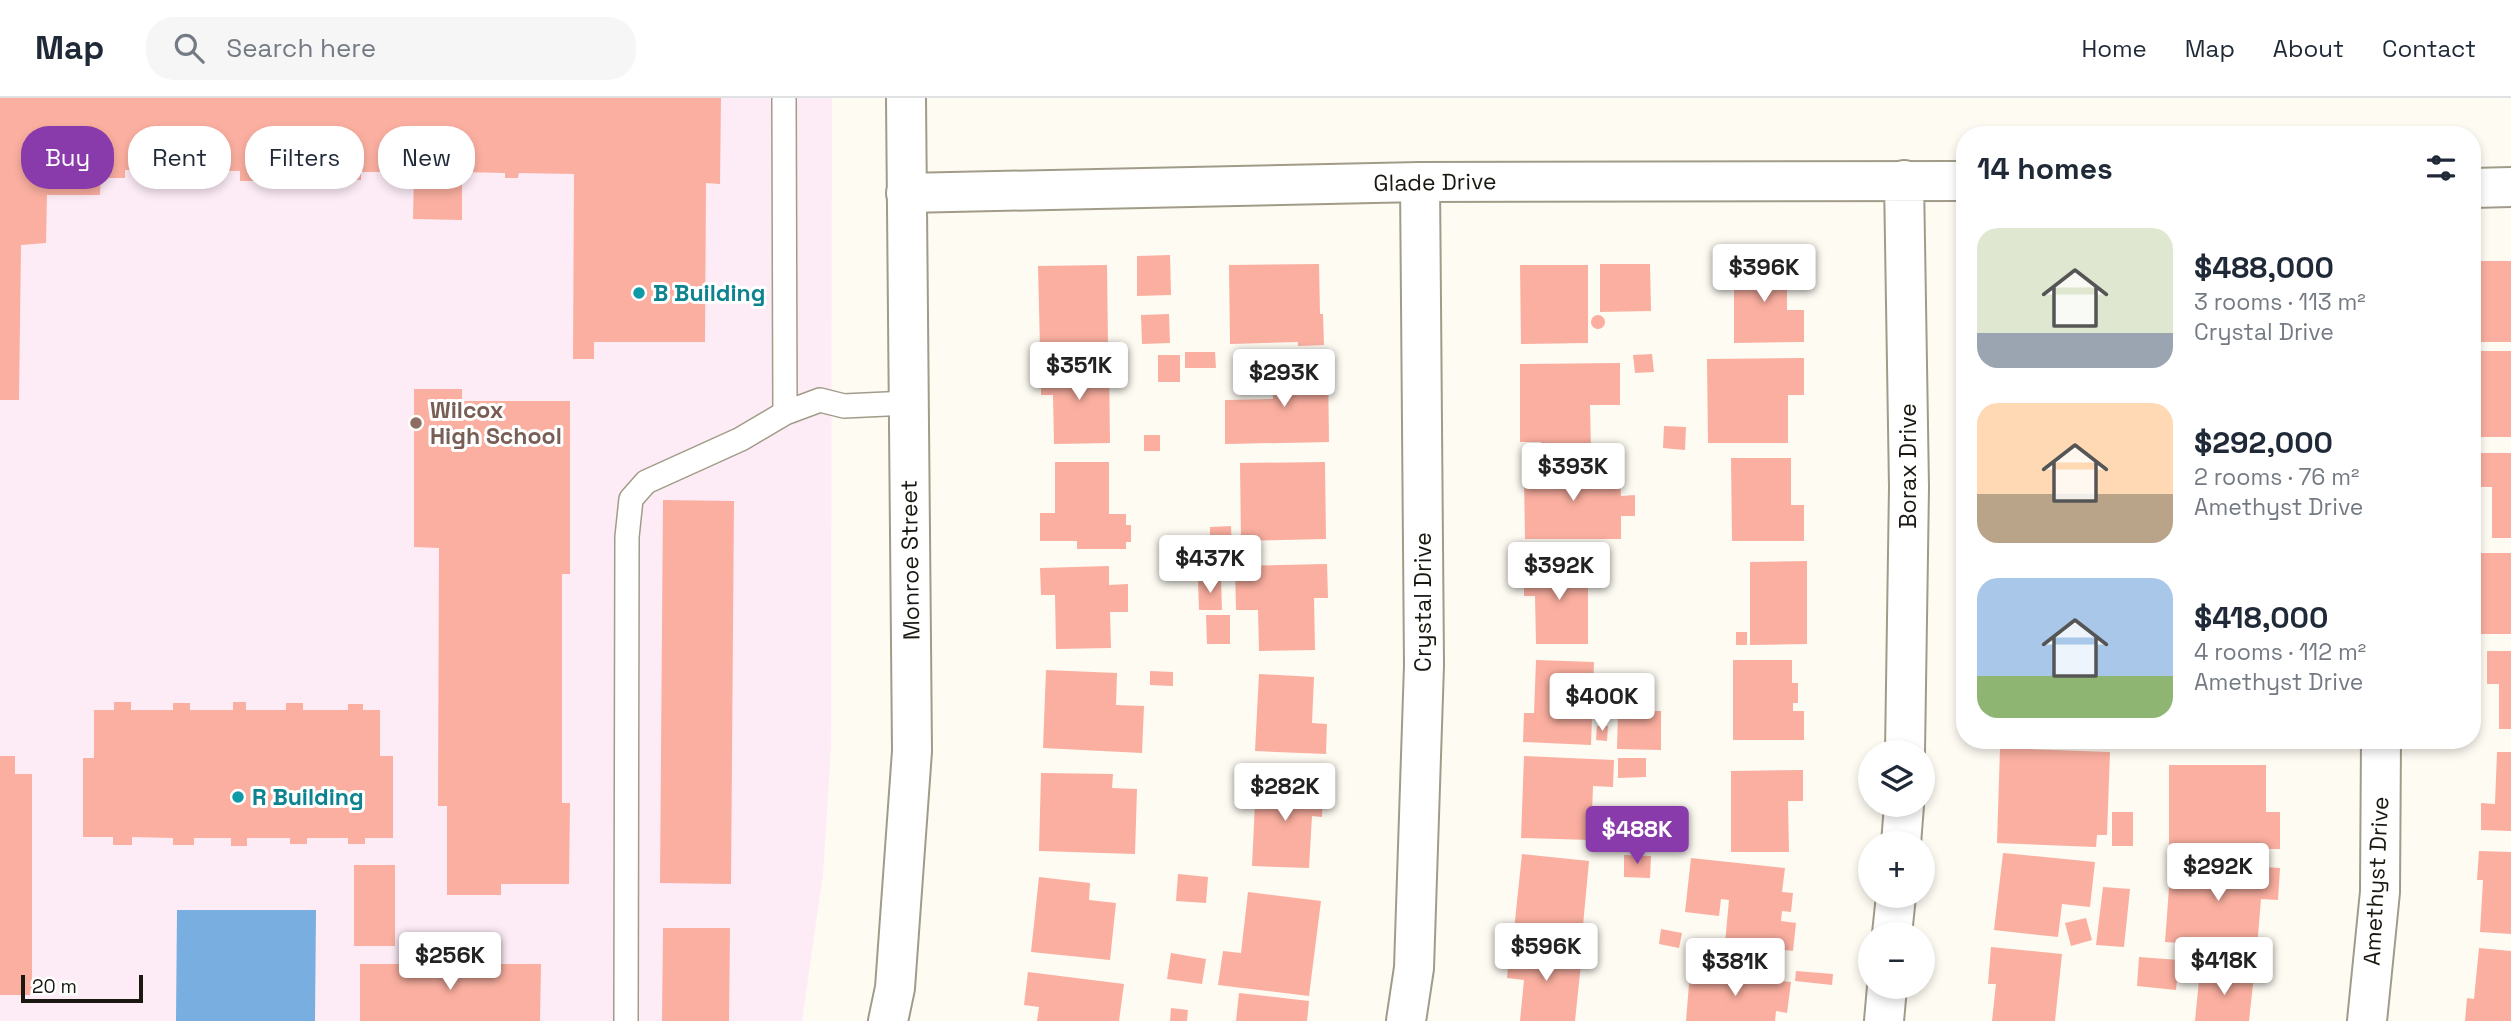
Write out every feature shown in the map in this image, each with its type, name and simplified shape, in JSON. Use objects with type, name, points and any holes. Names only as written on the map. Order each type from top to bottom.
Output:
[{"type":"street","name":"Monroe Street","points":[[888,1021],[895,988],[912,751],[906,98]]},
{"type":"street","name":"Borax Drive","points":[[1904,180],[1909,487],[1905,740]]},
{"type":"street","name":"Glade Drive","points":[[906,193],[1420,182],[1956,181]]},
{"type":"street","name":"Crystal Drive","points":[[1406,1021],[1414,968],[1424,665],[1420,182]]},
{"type":"street","points":[[2481,188],[2511,187]]},
{"type":"street","name":"Amethyst Drive","points":[[2367,1021],[2380,892],[2381,749]]},
{"type":"street","points":[[1884,1021],[1886,999]]},
{"type":"lane","points":[[784,98],[785,413]]},
{"type":"lane","points":[[626,1021],[627,537],[631,499],[646,482],[741,439],[785,413],[820,400],[844,406],[908,403]]},
{"type":"shaded area","name":"Wilcox High School","points":[[0,98],[832,98],[831,748],[823,874],[802,1021],[0,1021]]},
{"type":"water","points":[[177,910],[316,910],[315,1021],[176,1021]]},
{"type":"building","name":"B Building","points":[[0,98],[721,98],[720,184],[706,183],[705,342],[594,342],[594,359],[573,359],[574,174],[519,173],[518,178],[505,178],[505,173],[475,172],[475,126],[378,126],[378,172],[364,172],[364,126],[245,126],[245,181],[240,181],[240,171],[231,171],[231,126],[128,126],[128,170],[125,170],[125,178],[114,178],[114,126],[21,126],[21,189],[100,189],[100,195],[47,195],[46,243],[21,245],[19,400],[0,400]]},
{"type":"building","name":"B Building","points":[[414,189],[462,189],[462,220],[413,219]]},
{"type":"building","points":[[1170,255],[1171,295],[1137,296],[1137,256]]},
{"type":"building","points":[[1734,259],[1787,259],[1787,310],[1804,310],[1804,342],[1734,343]]},
{"type":"building","points":[[2481,261],[2511,261],[2511,342],[2481,342]]},
{"type":"building","points":[[1319,264],[1324,345],[1298,346],[1298,342],[1230,344],[1229,265]]},
{"type":"building","points":[[1600,264],[1650,264],[1651,311],[1600,312]]},
{"type":"building","points":[[1107,265],[1108,347],[1040,349],[1038,266]]},
{"type":"building","points":[[1520,265],[1588,265],[1588,343],[1521,344]]},
{"type":"building","points":[[1169,314],[1170,343],[1142,344],[1141,315]]},
{"type":"building","points":[[1595,315],[1601,315],[1605,322],[1601,329],[1595,329],[1591,325],[1591,319]]},
{"type":"building","points":[[2481,351],[2511,351],[2511,437],[2481,437]]},
{"type":"building","points":[[1185,352],[1215,352],[1216,368],[1185,368]]},
{"type":"building","points":[[1652,354],[1654,372],[1635,373],[1633,355]]},
{"type":"building","points":[[1158,355],[1180,355],[1180,382],[1158,382]]},
{"type":"building","points":[[1804,358],[1804,395],[1788,395],[1788,443],[1708,443],[1707,359]]},
{"type":"building","points":[[1109,363],[1110,443],[1054,444],[1053,395],[1041,395],[1041,365]]},
{"type":"building","points":[[1620,363],[1620,405],[1590,405],[1591,450],[1541,450],[1541,442],[1520,442],[1520,364]]},
{"type":"building","points":[[1328,364],[1329,442],[1225,444],[1225,400],[1273,399],[1272,365]]},
{"type":"building","points":[[414,389],[462,389],[462,401],[570,401],[570,574],[562,574],[562,803],[570,803],[569,884],[501,884],[501,895],[447,895],[447,806],[438,806],[439,548],[414,547]]},
{"type":"building","points":[[1664,426],[1686,427],[1685,450],[1663,448]]},
{"type":"building","points":[[1144,435],[1160,435],[1160,451],[1144,451]]},
{"type":"building","points":[[2481,453],[2511,453],[2511,538],[2492,538],[2492,487],[2481,487]]},
{"type":"building","points":[[1731,458],[1791,458],[1791,505],[1804,505],[1804,541],[1732,541]]},
{"type":"building","points":[[1590,460],[1590,480],[1620,479],[1621,496],[1635,495],[1635,516],[1621,516],[1621,539],[1525,539],[1524,480],[1533,480],[1533,461]]},
{"type":"building","points":[[1055,462],[1109,462],[1109,514],[1126,514],[1126,525],[1131,525],[1131,542],[1126,542],[1126,549],[1077,549],[1077,541],[1040,541],[1040,513],[1055,513]]},
{"type":"building","points":[[1325,462],[1326,539],[1241,541],[1240,463]]},
{"type":"building","points":[[663,500],[734,501],[731,884],[660,883]]},
{"type":"building","points":[[1231,526],[1232,549],[1210,549],[1210,527]]},
{"type":"building","points":[[1541,543],[1564,543],[1564,549],[1541,549]]},
{"type":"building","points":[[2481,553],[2511,553],[2511,634],[2481,634]]},
{"type":"building","points":[[1807,561],[1807,644],[1750,645],[1750,562]]},
{"type":"building","points":[[1327,564],[1328,598],[1314,598],[1315,650],[1259,651],[1258,610],[1236,610],[1235,566]]},
{"type":"building","points":[[1524,564],[1588,564],[1588,644],[1536,644],[1535,596],[1524,596]]},
{"type":"building","points":[[1109,566],[1109,585],[1128,584],[1128,612],[1110,612],[1111,648],[1056,649],[1055,595],[1041,595],[1040,568]]},
{"type":"building","points":[[1198,580],[1221,580],[1222,610],[1199,610]]},
{"type":"building","points":[[1206,615],[1230,615],[1230,644],[1207,644]]},
{"type":"building","points":[[1736,632],[1747,632],[1747,645],[1736,645]]},
{"type":"building","points":[[2487,651],[2511,651],[2511,729],[2499,729],[2499,684],[2487,684]]},
{"type":"building","points":[[1536,660],[1594,662],[1591,745],[1523,742],[1524,713],[1534,713]]},
{"type":"building","points":[[1733,660],[1792,660],[1792,683],[1798,683],[1798,703],[1793,703],[1793,711],[1804,711],[1804,740],[1733,740]]},
{"type":"building","points":[[1046,670],[1117,673],[1116,705],[1144,706],[1142,753],[1043,748]]},
{"type":"building","points":[[1150,671],[1173,672],[1173,686],[1150,685]]},
{"type":"building","points":[[1259,674],[1314,677],[1312,723],[1327,724],[1326,754],[1255,751]]},
{"type":"building","name":"R Building","points":[[114,702],[131,702],[131,710],[173,710],[173,703],[190,703],[190,710],[233,710],[233,702],[246,702],[246,710],[286,710],[286,703],[303,703],[303,710],[348,710],[348,704],[363,704],[363,710],[380,710],[380,756],[393,756],[393,838],[365,838],[365,844],[348,844],[348,838],[307,838],[307,844],[290,844],[290,838],[247,838],[247,846],[231,846],[231,838],[194,838],[194,845],[173,845],[173,838],[132,837],[132,845],[113,845],[113,837],[83,837],[83,758],[94,758],[94,710],[114,710]]},
{"type":"building","points":[[1618,711],[1661,711],[1661,750],[1617,749]]},
{"type":"building","points":[[1597,726],[1608,726],[1607,741],[1596,740]]},
{"type":"building","points":[[2000,749],[2110,752],[2107,835],[2097,835],[2096,847],[1997,843]]},
{"type":"building","points":[[2497,752],[2511,752],[2511,831],[2481,830],[2481,803],[2495,804]]},
{"type":"building","points":[[0,756],[15,756],[15,774],[32,774],[32,995],[0,995]]},
{"type":"building","points":[[1524,756],[1614,760],[1613,787],[1593,786],[1591,840],[1521,838]]},
{"type":"building","points":[[1618,758],[1646,758],[1646,777],[1618,778]]},
{"type":"building","points":[[2169,765],[2266,765],[2266,812],[2280,812],[2280,849],[2169,848]]},
{"type":"building","points":[[1803,770],[1803,801],[1788,801],[1789,852],[1731,852],[1731,771]]},
{"type":"building","points":[[1041,773],[1113,774],[1112,788],[1137,789],[1135,854],[1039,851]]},
{"type":"building","points":[[1256,781],[1323,785],[1322,817],[1312,816],[1309,868],[1252,866]]},
{"type":"building","points":[[2112,812],[2133,812],[2133,846],[2112,846]]},
{"type":"building","points":[[2479,851],[2511,852],[2511,934],[2480,932],[2483,880],[2477,880]]},
{"type":"building","points":[[2003,853],[2095,862],[2090,907],[2062,904],[2058,937],[1994,930]]},
{"type":"building","points":[[1522,854],[1589,861],[1582,936],[1514,930]]},
{"type":"building","points":[[1624,855],[1651,856],[1650,878],[1624,877]]},
{"type":"building","points":[[1691,858],[1785,868],[1782,892],[1793,893],[1791,912],[1782,911],[1781,921],[1796,923],[1793,951],[1725,943],[1729,900],[1721,899],[1719,916],[1685,912]]},
{"type":"building","points":[[2171,861],[2280,868],[2278,900],[2261,899],[2257,948],[2165,942]]},
{"type":"building","points":[[354,865],[395,865],[395,946],[354,946]]},
{"type":"building","points":[[1178,874],[1208,877],[1206,903],[1176,901]]},
{"type":"building","points":[[1039,877],[1090,883],[1089,900],[1116,903],[1110,960],[1031,952]]},
{"type":"building","points":[[2103,887],[2130,889],[2124,947],[2096,945]]},
{"type":"building","points":[[1248,892],[1321,901],[1309,996],[1218,985],[1223,951],[1241,953]]},
{"type":"building","points":[[2086,918],[2092,940],[2071,946],[2065,923]]},
{"type":"building","points":[[663,928],[730,928],[729,1021],[662,1021]]},
{"type":"building","points":[[1661,929],[1682,933],[1679,948],[1659,944]]},
{"type":"building","points":[[1510,946],[1582,954],[1575,1021],[1520,1021],[1524,980],[1507,978]]},
{"type":"building","points":[[1991,947],[2062,954],[2055,1021],[1992,1021],[1996,984],[1988,984]]},
{"type":"building","points":[[2479,948],[2511,951],[2511,1021],[2465,1021],[2467,998],[2474,999]]},
{"type":"building","points":[[1171,953],[1206,959],[1202,984],[1167,979]]},
{"type":"building","points":[[2139,957],[2179,960],[2176,990],[2137,986]]},
{"type":"building","points":[[360,964],[541,964],[540,1021],[360,1021]]},
{"type":"building","points":[[2200,970],[2254,975],[2249,1021],[2195,1021]]},
{"type":"building","points":[[1796,971],[1833,974],[1832,985],[1795,981]]},
{"type":"building","points":[[1028,972],[1124,984],[1119,1021],[1037,1021],[1039,1007],[1024,1005]]},
{"type":"building","points":[[1690,972],[1791,982],[1787,1013],[1776,1011],[1775,1021],[1686,1021]]},
{"type":"building","points":[[1239,993],[1309,1001],[1307,1021],[1236,1021]]},
{"type":"building","points":[[1171,1008],[1188,1010],[1187,1021],[1170,1021]]},
{"type":"place","name":"B Building","points":[[639,293]]},
{"type":"place","name":"Wilcox High School","points":[[416,423]]},
{"type":"place","name":"R Building","points":[[238,797]]}]
